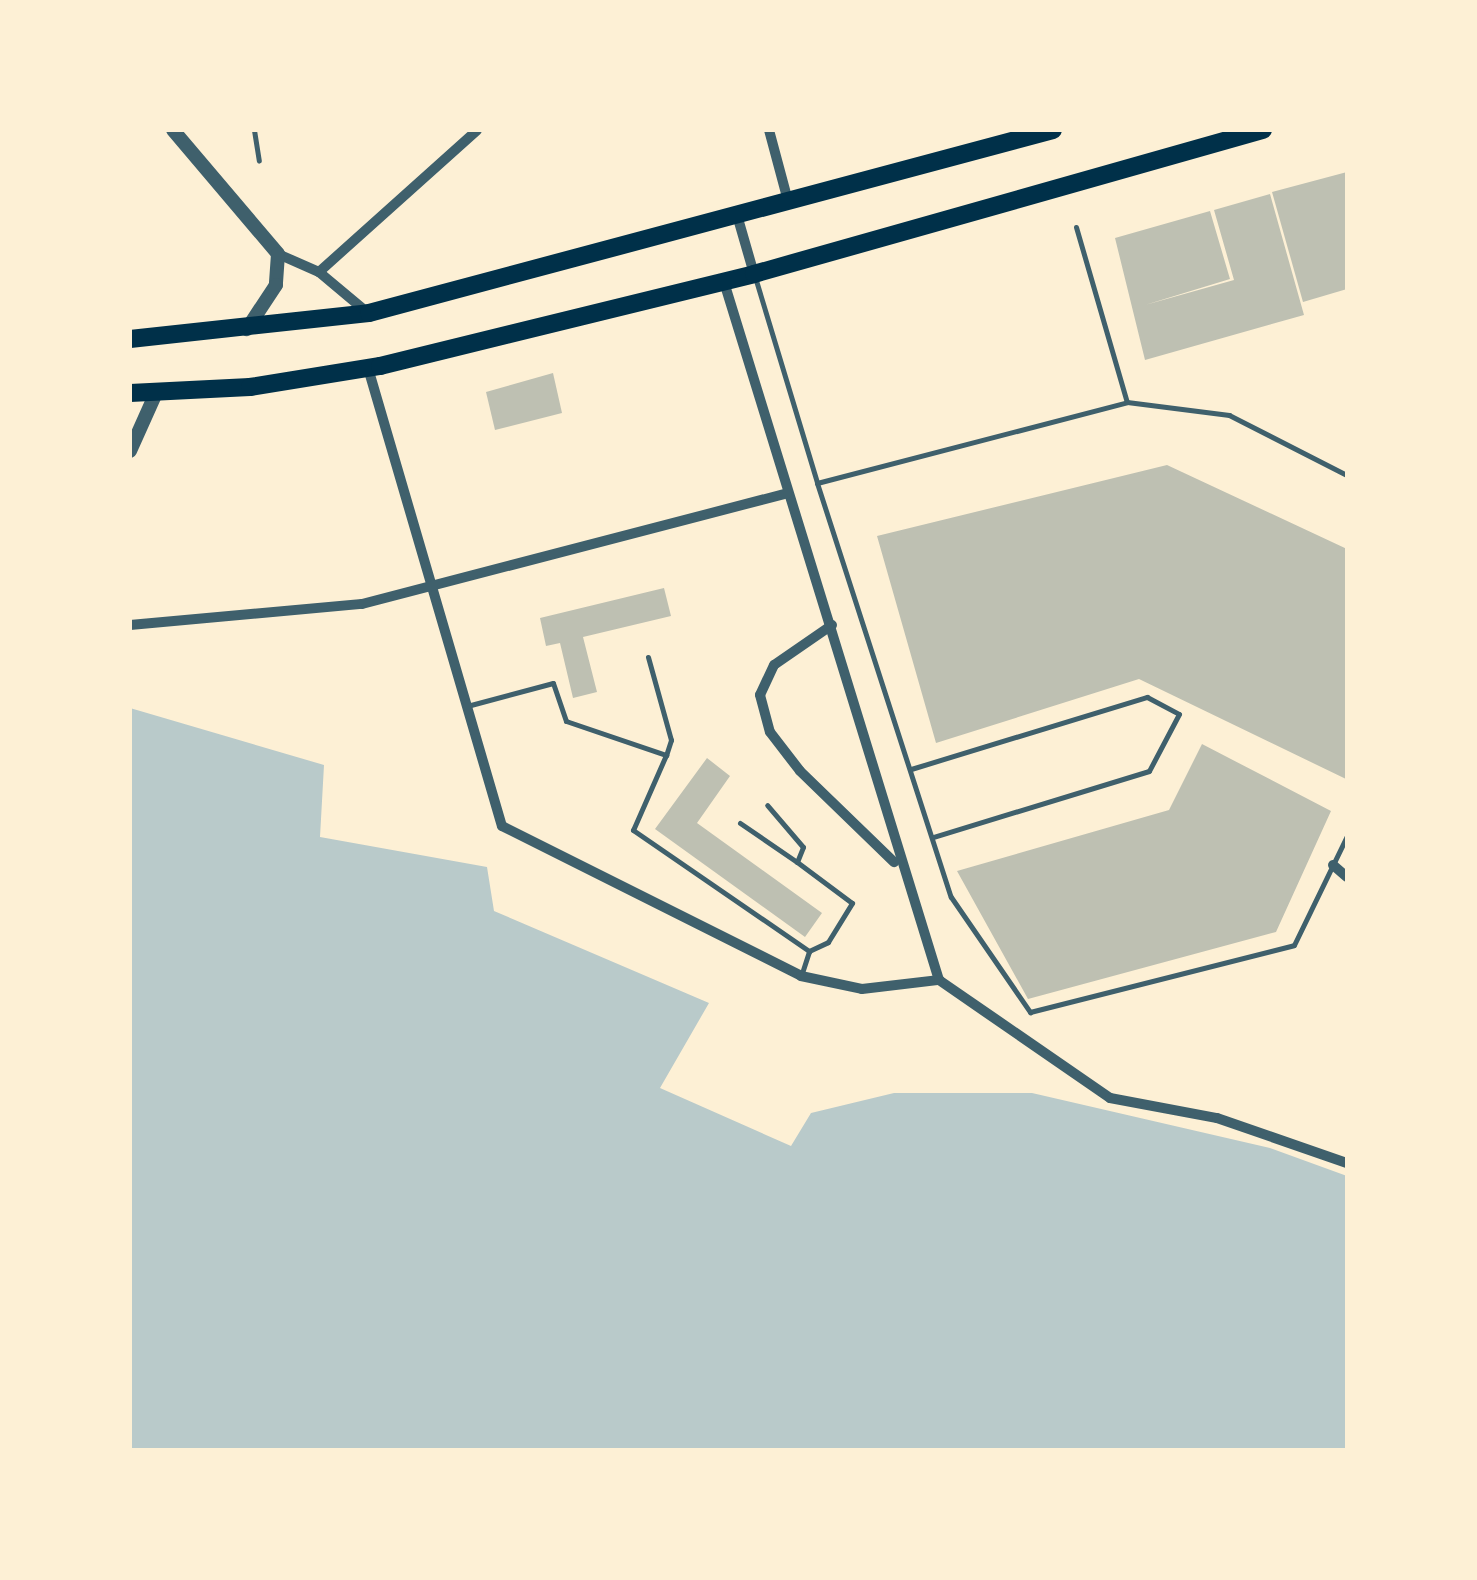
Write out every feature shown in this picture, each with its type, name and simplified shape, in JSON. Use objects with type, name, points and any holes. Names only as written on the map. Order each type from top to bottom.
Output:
[{"type":"main road","points":[[130,339],[244,334],[368,314],[1053,130]]},
{"type":"main road","points":[[130,393],[368,368],[724,282],[1263,130]]},
{"type":"street","points":[[173,130],[278,254],[318,272],[368,314]]},
{"type":"street","points":[[318,272],[476,130]]},
{"type":"street","points":[[769,130],[788,201]]},
{"type":"street","points":[[738,215],[754,274]]},
{"type":"street","points":[[244,334],[276,286],[278,254]]},
{"type":"street","points":[[724,282],[787,493],[832,625],[899,866],[939,980],[1110,1098],[1217,1118],[1347,1163]]},
{"type":"street","points":[[368,368],[502,826],[801,976],[862,989],[939,980]]},
{"type":"street","points":[[130,451],[156,392]]},
{"type":"street","points":[[130,625],[291,616],[432,585],[787,493]]},
{"type":"street","points":[[832,625],[774,665],[760,696],[770,732],[899,866]]},
{"type":"street","points":[[1334,864],[1347,877]]},
{"type":"lane","points":[[254,130],[259,161]]},
{"type":"lane","points":[[1076,227],[1127,402]]},
{"type":"lane","points":[[754,274],[817,483],[951,896],[1030,1012],[1294,945],[1347,836]]},
{"type":"lane","points":[[817,483],[1127,402],[1229,415],[1347,475]]},
{"type":"lane","points":[[648,657],[671,740],[634,830],[809,951]]},
{"type":"lane","points":[[467,706],[553,684],[566,721],[666,755]]},
{"type":"lane","points":[[911,769],[1147,697],[1179,714],[1149,772],[932,837]]},
{"type":"lane","points":[[767,805],[803,848],[797,862]]},
{"type":"lane","points":[[740,823],[852,903],[828,942],[809,951],[801,976]]},
{"type":"shaded area","points":[[130,708],[324,765],[320,837],[487,867],[494,911],[709,1003],[660,1088],[791,1146],[811,1113],[894,1093],[1032,1093],[1270,1148],[1347,1176],[1347,1450],[130,1450]]},
{"type":"building","points":[[1347,172],[1347,289],[1303,302],[1272,192]]},
{"type":"building","points":[[1270,194],[1304,315],[1145,360],[1115,238],[1210,211],[1230,279],[1145,305],[1234,280],[1214,210]]},
{"type":"building","points":[[553,373],[562,413],[495,430],[486,392]]},
{"type":"building","points":[[1167,465],[1347,549],[1346,779],[1139,679],[936,743],[877,536]]},
{"type":"building","points":[[664,588],[671,616],[583,637],[597,692],[573,698],[560,643],[546,646],[540,618]]},
{"type":"building","points":[[1202,744],[1331,811],[1276,932],[1028,999],[957,871],[1169,810]]},
{"type":"building","points":[[707,758],[730,776],[697,823],[822,913],[805,937],[655,829]]}]
